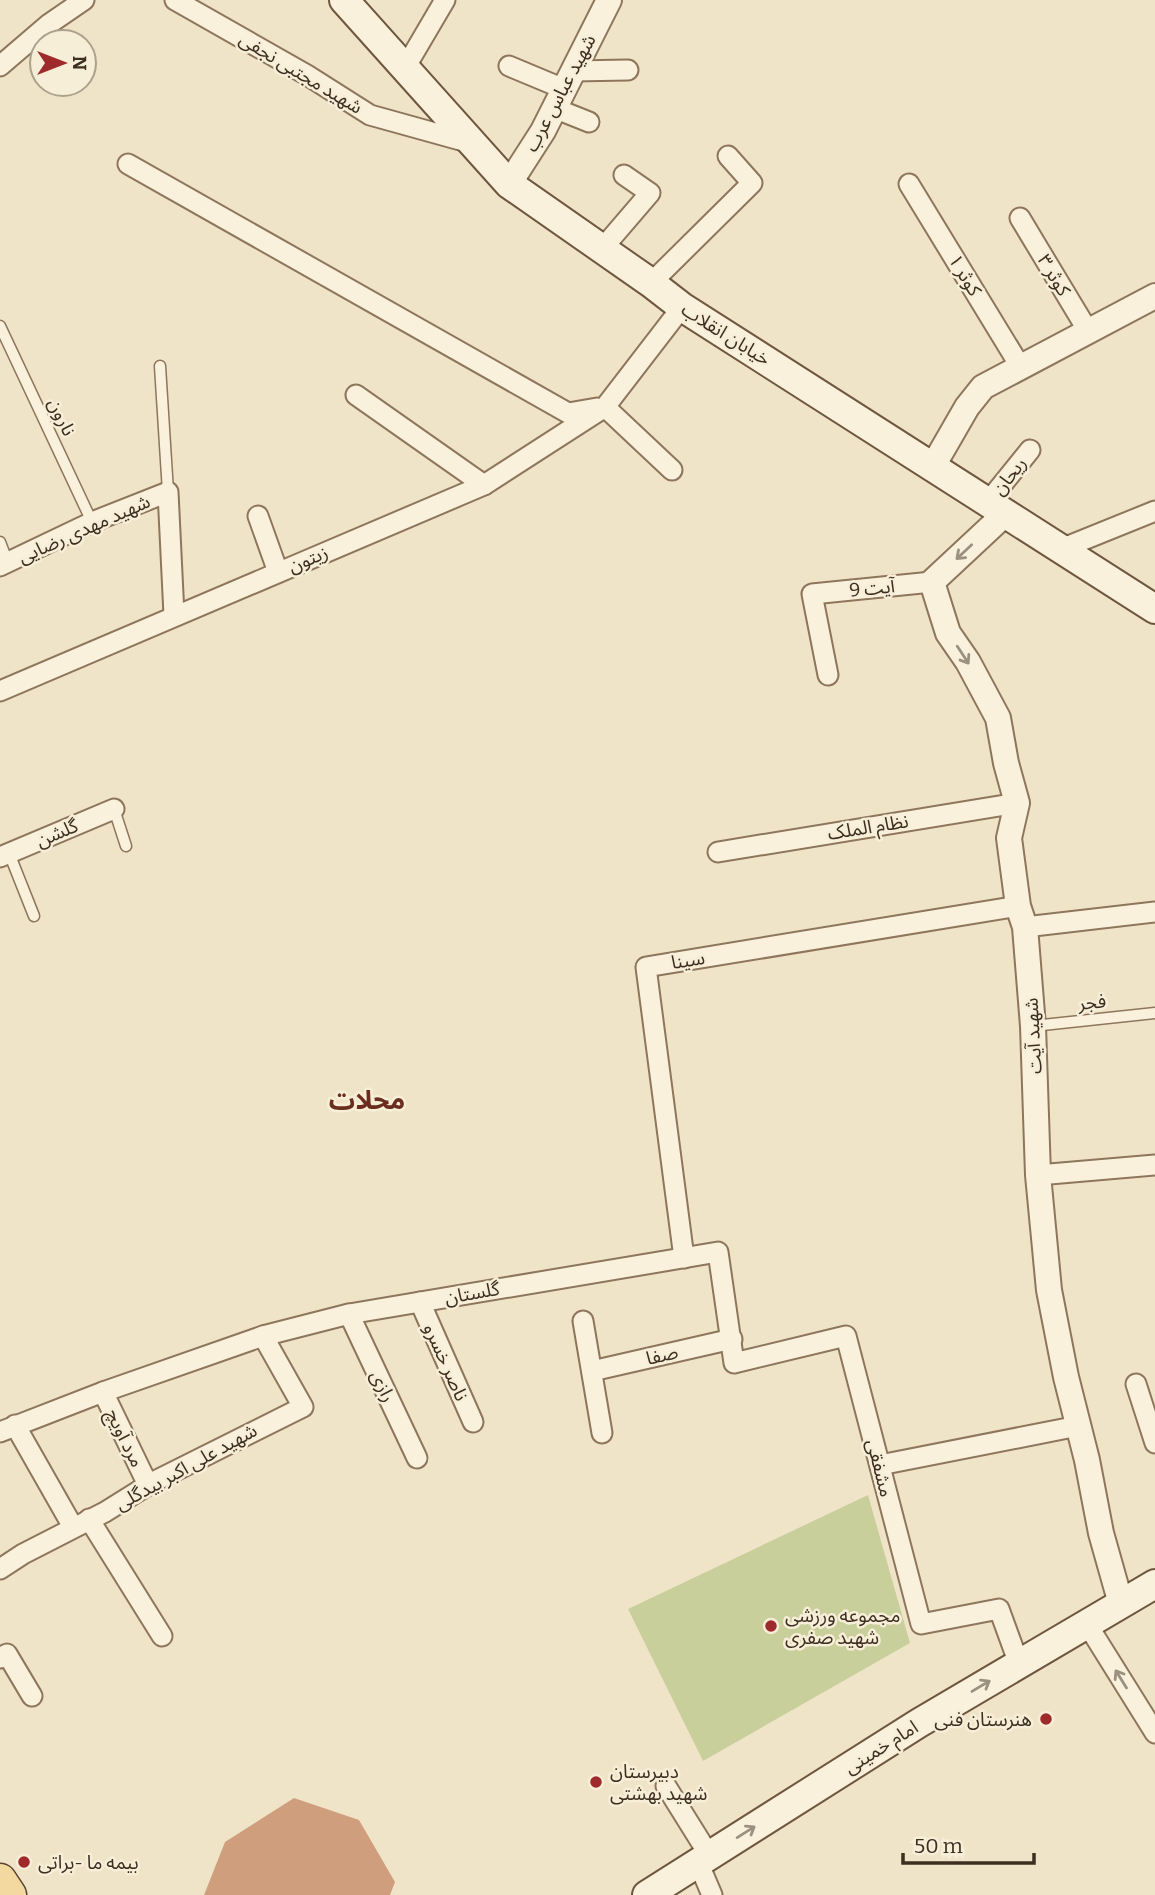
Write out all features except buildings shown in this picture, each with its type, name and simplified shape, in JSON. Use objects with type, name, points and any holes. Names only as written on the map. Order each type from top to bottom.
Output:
[{"type":"main road","name":"خیابان انقلاب","points":[[344,0],[509,184],[682,307],[1155,609]]},
{"type":"main road","name":"امام خمینی","points":[[648,1895],[919,1723],[1155,1584]]},
{"type":"main road","points":[[0,1880],[10,1895]]},
{"type":"street","points":[[0,66],[49,24],[84,0]]},
{"type":"street","name":"شهید مجتبی نجفی","points":[[175,0],[307,75],[370,115],[472,143]]},
{"type":"street","points":[[405,68],[445,0]]},
{"type":"street","name":"شهید عباس عرب","points":[[509,184],[564,90],[609,0]]},
{"type":"street","points":[[509,66],[564,90],[589,122]]},
{"type":"street","points":[[564,90],[628,70]]},
{"type":"street","points":[[651,283],[752,183],[727,156]]},
{"type":"street","points":[[128,164],[568,413],[605,407],[672,470]]},
{"type":"street","points":[[603,249],[650,193],[624,176]]},
{"type":"street","name":"کوثر ۱","points":[[909,184],[1020,366]]},
{"type":"street","name":"کوثر ۳","points":[[1020,218],[1088,331]]},
{"type":"street","points":[[933,466],[967,407],[984,387],[1155,296]]},
{"type":"street","name":"زیتون","points":[[0,691],[484,485],[605,407],[682,307]]},
{"type":"street","points":[[356,395],[484,485]]},
{"type":"street","name":"ریحان","points":[[997,508],[1030,450]]},
{"type":"street","points":[[168,492],[174,615]]},
{"type":"street","name":"شهید مهدی رضایی","points":[[4,564],[92,522],[168,492]]},
{"type":"street","points":[[932,582],[997,508]]},
{"type":"street","points":[[1060,549],[1155,511]]},
{"type":"street","points":[[258,516],[278,572]]},
{"type":"street","name":"آیت 9","points":[[828,675],[813,594],[932,582]]},
{"type":"street","name":"شهید آیت","points":[[932,582],[948,633],[968,662],[998,718],[1017,803],[1009,838],[1022,917],[1033,1026],[1038,1175],[1049,1290],[1101,1533],[1121,1604]]},
{"type":"street","name":"نظام الملک","points":[[718,852],[1017,803]]},
{"type":"street","name":"گلشن","points":[[4,855],[114,809]]},
{"type":"street","points":[[1022,917],[1155,912]]},
{"type":"street","name":"سینا","points":[[684,1258],[646,967],[1022,917]]},
{"type":"street","points":[[1038,1175],[1155,1165]]},
{"type":"street","name":"گلستان","points":[[162,1636],[81,1523],[7,1429],[263,1336],[349,1314],[718,1252],[734,1363],[846,1336]]},
{"type":"street","name":"ناصر خسرو","points":[[419,1302],[473,1422]]},
{"type":"street","name":"رازی","points":[[349,1314],[417,1458]]},
{"type":"street","points":[[583,1321],[602,1433]]},
{"type":"street","name":"شهید علی اکبر بیدگلی","points":[[0,1569],[148,1485],[303,1407],[263,1336]]},
{"type":"street","name":"مشفقی","points":[[846,1336],[921,1624],[999,1609],[1019,1664]]},
{"type":"street","name":"صفا","points":[[592,1371],[732,1339]]},
{"type":"street","points":[[1136,1384],[1155,1443]]},
{"type":"street","name":"مرد آویچ","points":[[103,1392],[148,1485]]},
{"type":"street","points":[[880,1465],[1078,1426]]},
{"type":"street","points":[[1087,1624],[1155,1733]]},
{"type":"street","points":[[0,1658],[7,1654],[32,1696]]},
{"type":"street","points":[[666,1786],[704,1859],[712,1895]]},
{"type":"lane","name":"نارون","points":[[0,326],[92,522]]},
{"type":"lane","points":[[160,366],[168,492]]},
{"type":"lane","points":[[0,542],[4,564]]},
{"type":"lane","points":[[114,809],[126,846]]},
{"type":"lane","points":[[4,855],[34,916]]},
{"type":"lane","name":"فجر","points":[[1033,1026],[1155,1013]]},
{"type":"green space","name":"مجموعه ورزشی شهید صفری","points":[[868,1495],[910,1643],[703,1761],[628,1609]]},
{"type":"place","name":"مجموعه ورزشی شهید صفری","points":[[771,1626]]},
{"type":"place","name":"هنرستان فنی","points":[[1046,1719]]},
{"type":"place","name":"دبیرستان شهید بهشتی","points":[[596,1782]]},
{"type":"place","name":"بیمه ما -براتی","points":[[24,1862]]},
{"type":"district","name":"محلات","points":[[367,1100]]}]
